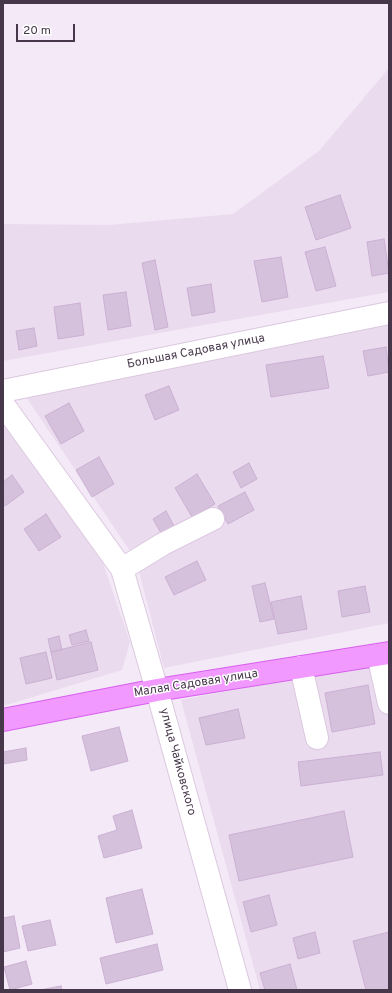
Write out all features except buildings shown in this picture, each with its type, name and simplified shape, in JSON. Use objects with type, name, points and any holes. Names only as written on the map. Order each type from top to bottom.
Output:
[{"type":"main road","name":"Малая Садовая улица","points":[[3,720],[157,690],[383,654]]},
{"type":"street","name":"Большая Садовая улица","points":[[3,391],[389,313]]},
{"type":"street","name":"улица Чайковского","points":[[3,404],[122,569],[240,990]]},
{"type":"street","points":[[122,569],[164,544],[213,519]]},
{"type":"street","points":[[383,654],[389,703]]},
{"type":"street","points":[[301,667],[317,738]]},
{"type":"shaded area","points":[[389,68],[389,292],[3,361],[3,224],[109,225],[233,214],[319,151]]},
{"type":"shaded area","points":[[389,325],[389,623],[164,668],[136,560],[22,391]]},
{"type":"shaded area","points":[[3,427],[8,429],[103,563],[130,642],[122,670],[3,706]]},
{"type":"shaded area","points":[[389,660],[389,990],[260,990],[181,700]]}]
